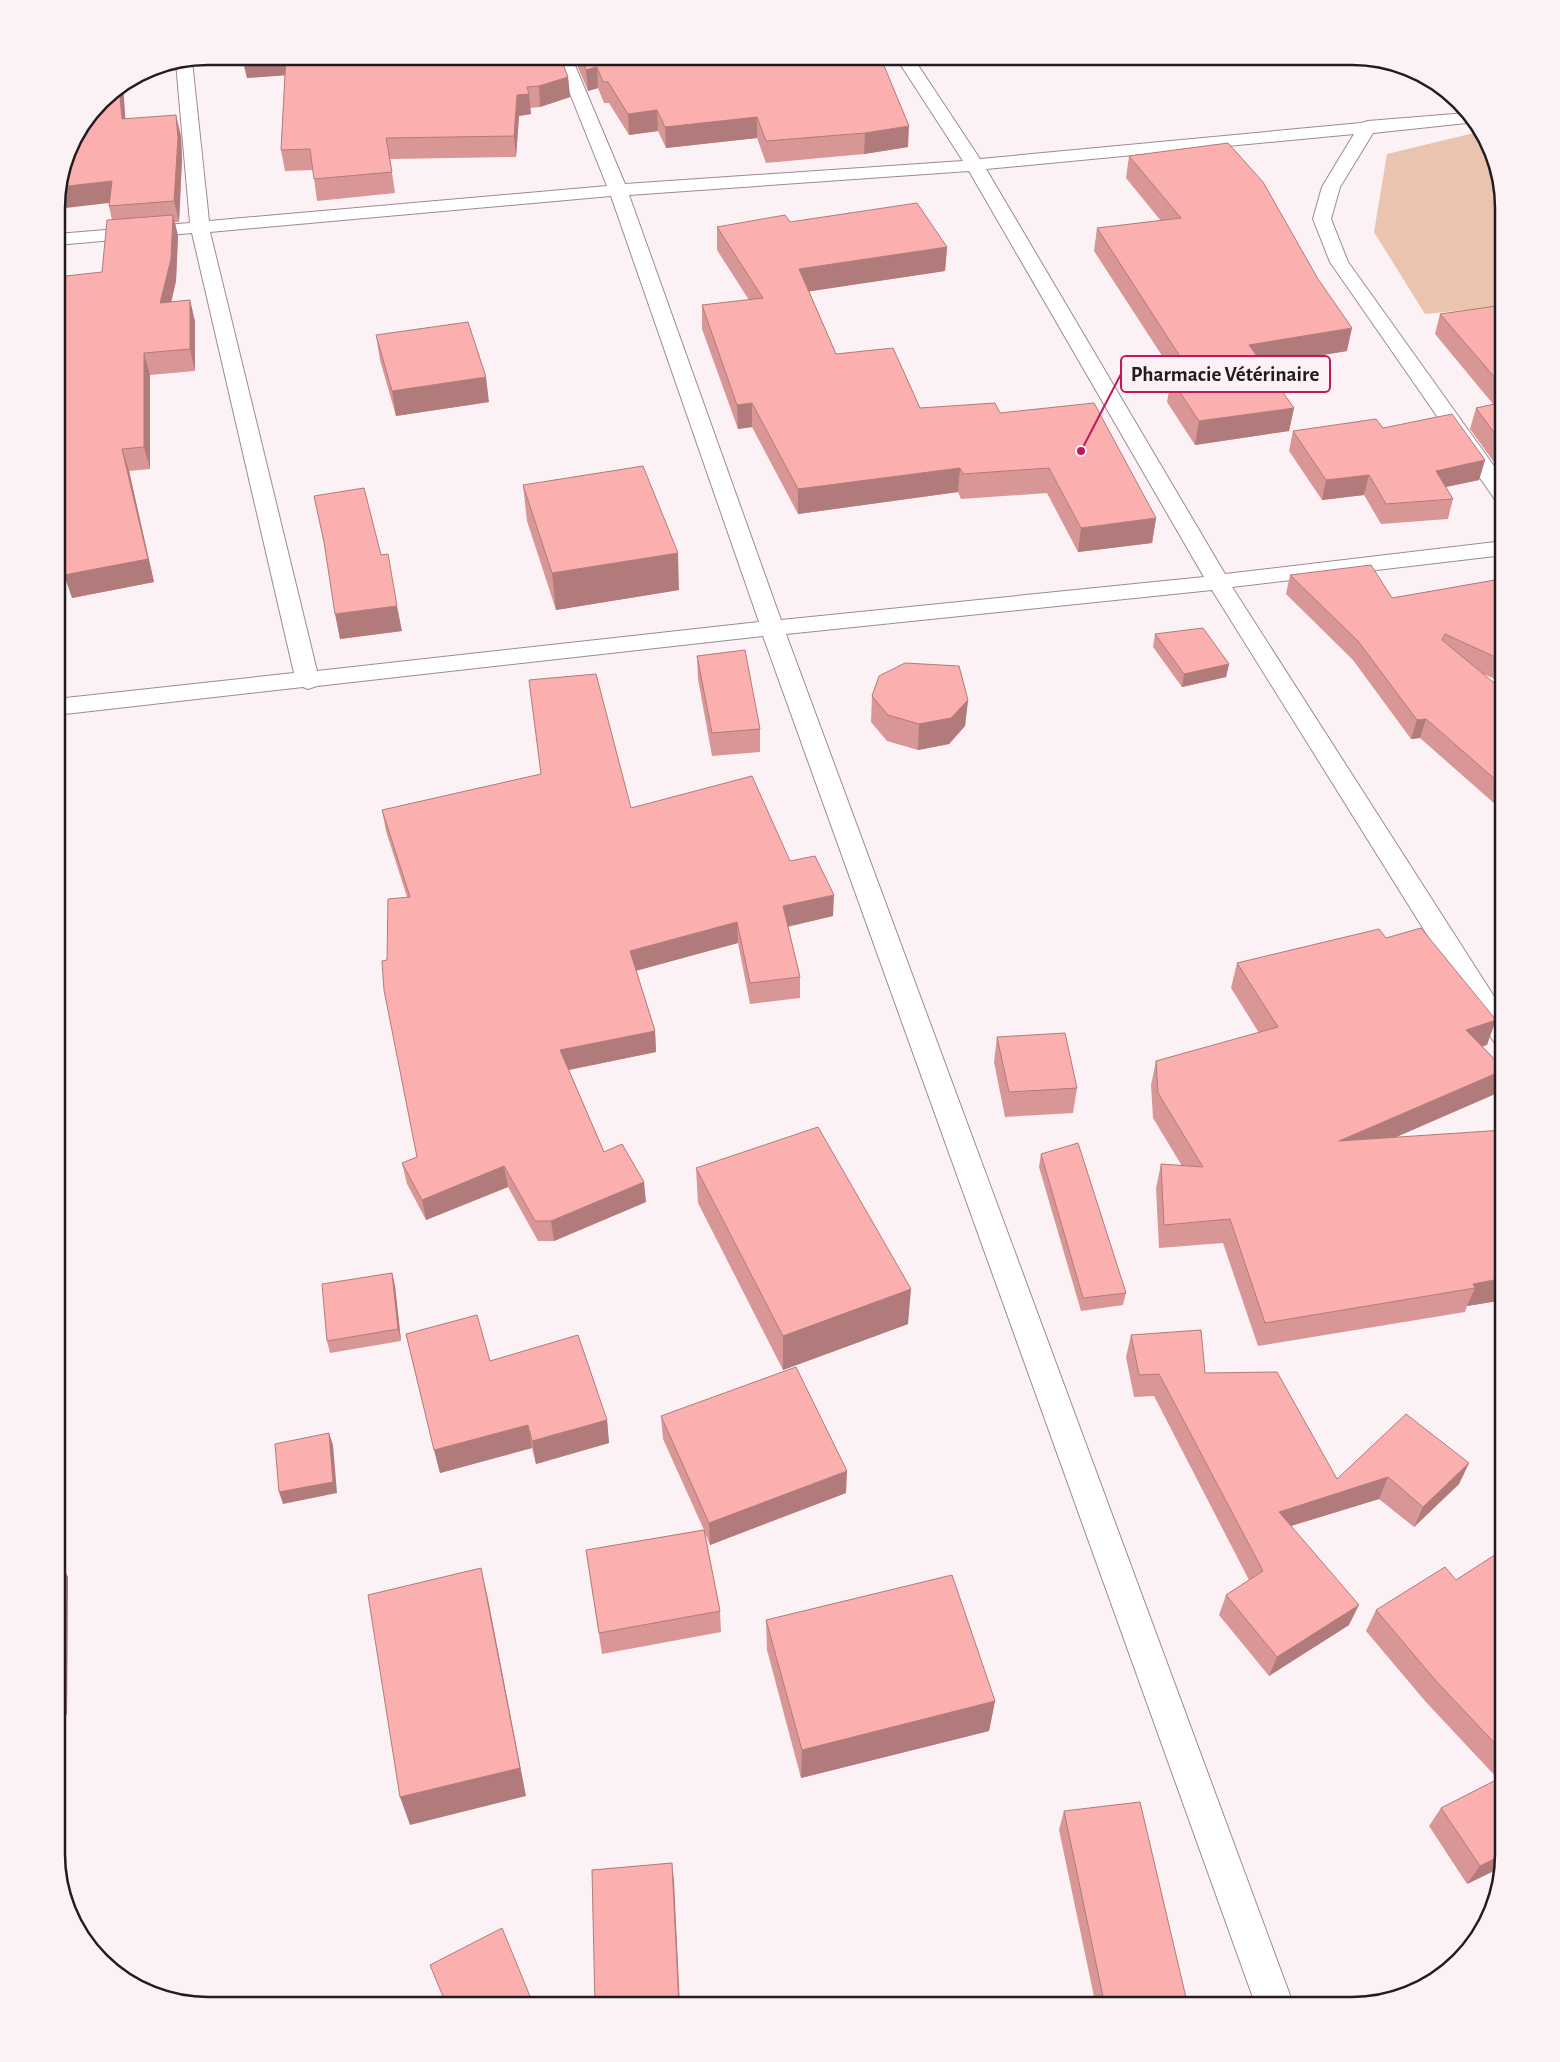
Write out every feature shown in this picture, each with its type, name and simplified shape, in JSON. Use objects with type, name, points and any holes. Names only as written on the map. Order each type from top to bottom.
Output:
[{"type":"street","points":[[567,65],[618,190],[772,628],[1272,1997]]},
{"type":"street","points":[[909,65],[974,165],[1218,582],[1495,1021]]},
{"type":"street","points":[[185,67],[200,227],[308,681]]},
{"type":"street","points":[[65,239],[618,190],[974,165],[1368,126],[1463,119]]},
{"type":"street","points":[[1368,126],[1331,187],[1322,218],[1339,262],[1495,483]]},
{"type":"street","points":[[65,707],[772,628],[1218,582],[1495,549]]},
{"type":"shaded area","points":[[1473,133],[1487,162],[1494,189],[1495,307],[1425,314],[1374,232],[1387,154]]},
{"type":"building","points":[[286,65],[563,65],[568,77],[539,86],[527,87],[529,94],[517,95],[514,136],[386,138],[392,172],[314,179],[310,149],[281,150]]},
{"type":"building","points":[[584,65],[884,65],[909,126],[865,133],[766,141],[757,117],[665,127],[657,110],[628,114],[608,82],[603,82],[597,67],[586,70]]},
{"type":"building","points":[[120,96],[122,119],[176,115],[178,138],[174,201],[109,206],[112,181],[67,186],[76,153],[84,136],[100,114]]},
{"type":"building","points":[[1228,143],[1263,182],[1318,279],[1352,328],[1249,345],[1294,408],[1199,421],[1171,379],[1183,377],[1171,359],[1181,358],[1097,228],[1181,218],[1129,156]]},
{"type":"building","points":[[917,203],[947,247],[799,269],[836,354],[893,348],[920,408],[995,403],[1000,413],[1094,403],[1156,518],[1081,528],[1049,468],[963,474],[960,468],[798,489],[752,403],[737,405],[702,305],[763,298],[717,227],[785,215],[790,222]]},
{"type":"building","points":[[173,215],[171,259],[160,303],[190,300],[190,349],[144,353],[144,447],[122,449],[148,559],[65,575],[65,276],[102,272],[107,220]]},
{"type":"building","points":[[1495,306],[1495,378],[1440,314]]},
{"type":"building","points":[[468,322],[486,377],[392,391],[376,335]]},
{"type":"building","points":[[1495,404],[1495,434],[1476,408]]},
{"type":"building","points":[[1452,414],[1485,460],[1436,471],[1453,499],[1386,504],[1369,475],[1326,480],[1293,431],[1376,419],[1383,428]]},
{"type":"building","points":[[643,466],[678,553],[552,573],[523,485]]},
{"type":"building","points":[[364,488],[381,555],[388,554],[397,606],[335,614],[324,542],[314,496]]},
{"type":"building","points":[[1371,565],[1392,598],[1495,580],[1495,657],[1445,634],[1442,640],[1495,684],[1495,779],[1426,719],[1417,720],[1358,641],[1290,575]]},
{"type":"building","points":[[1203,628],[1229,664],[1184,674],[1155,634]]},
{"type":"building","points":[[745,650],[760,729],[712,733],[697,656]]},
{"type":"building","points":[[905,663],[959,666],[968,700],[951,718],[919,724],[888,715],[872,696],[879,676]]},
{"type":"building","points":[[596,674],[631,808],[752,776],[790,861],[815,856],[834,895],[783,906],[800,977],[750,983],[737,922],[630,951],[655,1031],[560,1050],[604,1152],[622,1144],[644,1182],[551,1221],[535,1221],[504,1166],[422,1200],[402,1163],[417,1157],[384,990],[382,961],[387,960],[388,899],[410,897],[382,810],[541,774],[529,680]]},
{"type":"building","points":[[1421,928],[1495,1019],[1466,1030],[1495,1060],[1495,1074],[1339,1141],[1495,1131],[1495,1280],[1473,1284],[1475,1288],[1265,1323],[1230,1219],[1164,1225],[1161,1164],[1203,1167],[1158,1093],[1156,1061],[1278,1027],[1237,963],[1379,929],[1386,938]]},
{"type":"building","points":[[1065,1033],[1077,1088],[1009,1092],[997,1037]]},
{"type":"building","points":[[818,1127],[911,1289],[783,1336],[696,1168]]},
{"type":"building","points":[[1078,1143],[1126,1293],[1083,1298],[1041,1154]]},
{"type":"building","points":[[392,1273],[398,1329],[327,1341],[322,1284]]},
{"type":"building","points":[[477,1315],[490,1361],[578,1335],[607,1420],[532,1441],[528,1425],[434,1450],[406,1334]]},
{"type":"building","points":[[1201,1330],[1205,1373],[1277,1372],[1337,1479],[1406,1414],[1469,1463],[1423,1507],[1388,1477],[1279,1512],[1359,1605],[1277,1657],[1226,1595],[1263,1571],[1159,1374],[1139,1375],[1131,1335]]},
{"type":"building","points":[[796,1367],[847,1471],[709,1523],[661,1416]]},
{"type":"building","points":[[329,1433],[333,1482],[279,1492],[275,1444]]},
{"type":"building","points":[[704,1530],[720,1611],[599,1633],[586,1550]]},
{"type":"building","points":[[1495,1555],[1495,1743],[1436,1681],[1376,1610],[1445,1567],[1456,1580]]},
{"type":"building","points":[[481,1568],[520,1768],[400,1797],[368,1595]]},
{"type":"building","points":[[952,1575],[995,1701],[802,1750],[766,1620]]},
{"type":"building","points":[[1495,1781],[1495,1859],[1480,1866],[1441,1808]]},
{"type":"building","points":[[1140,1802],[1186,1997],[1103,1997],[1064,1811]]},
{"type":"building","points":[[672,1863],[679,1997],[595,1997],[592,1870]]},
{"type":"building","points":[[502,1928],[530,1997],[443,1997],[430,1965]]},
{"type":"place","name":"Pharmacie Vétérinaire","points":[[1081,451]]}]
